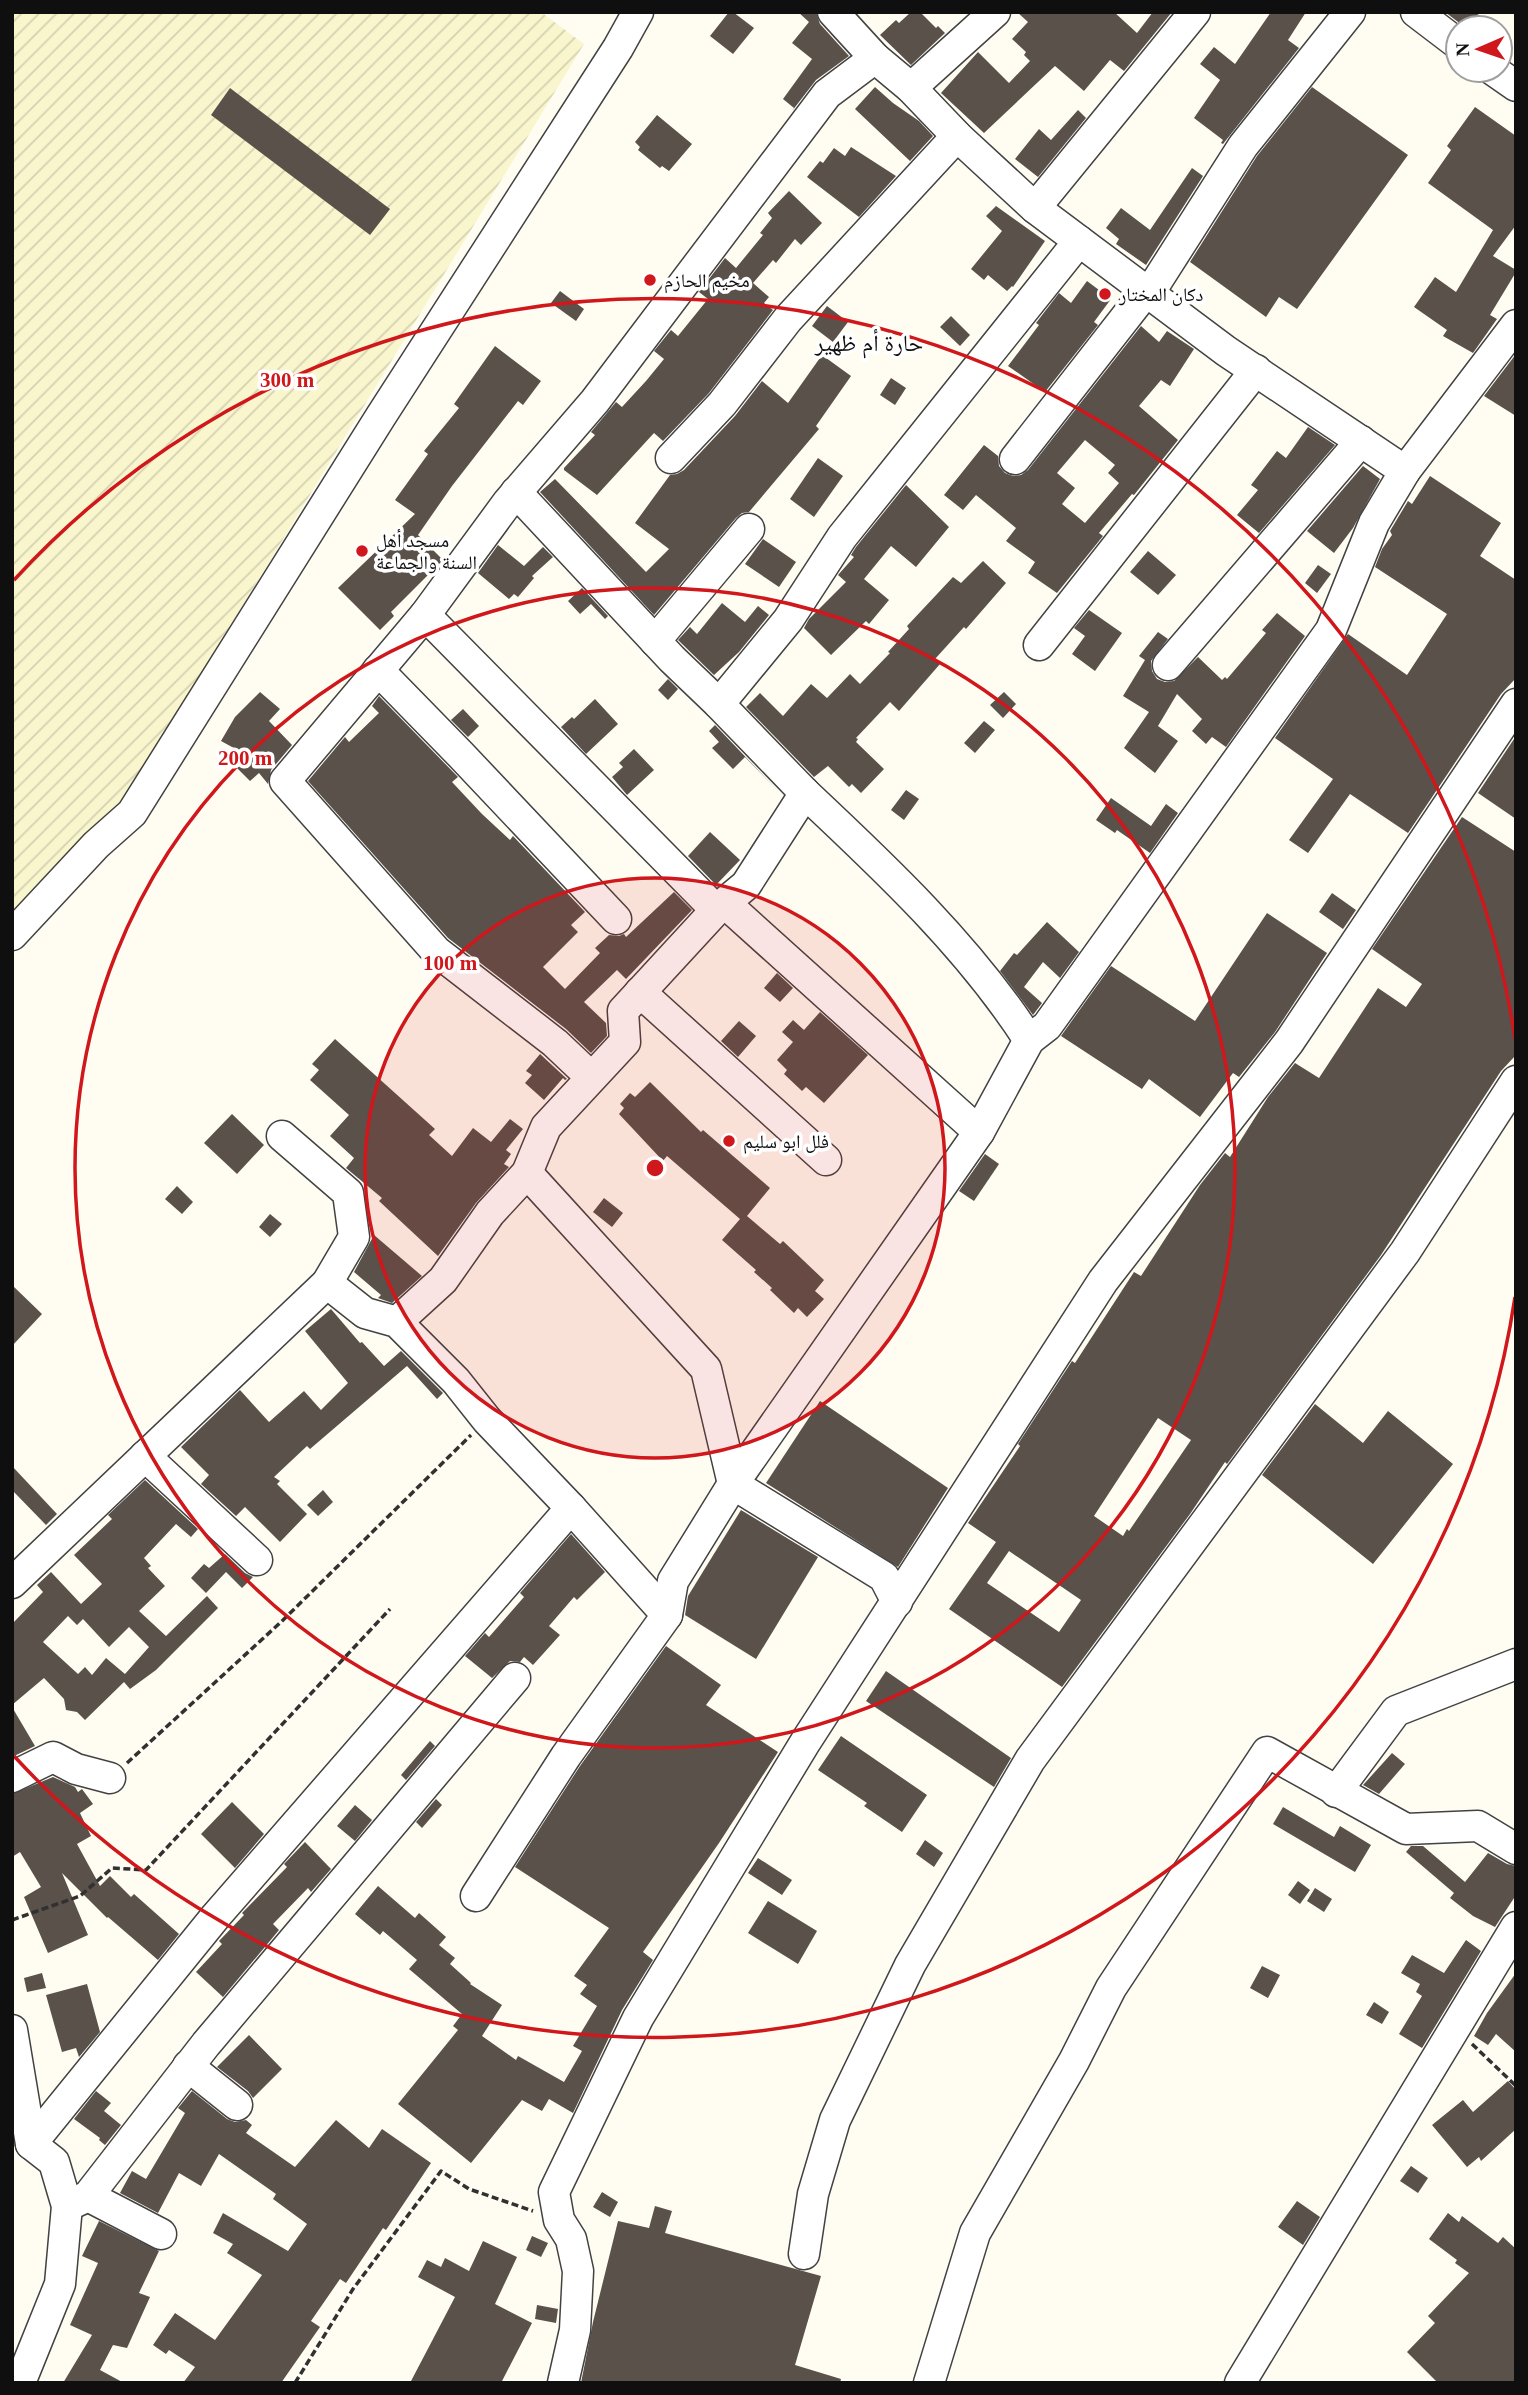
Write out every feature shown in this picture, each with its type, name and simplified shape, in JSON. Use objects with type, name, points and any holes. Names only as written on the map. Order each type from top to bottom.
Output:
[{"type":"street","points":[[12,935],[96,845],[132,813],[381,416],[618,48],[638,12]]},
{"type":"street","points":[[833,12],[875,58],[911,88],[957,136],[1035,208],[1226,351],[1405,471]]},
{"type":"street","points":[[911,88],[995,12]]},
{"type":"street","points":[[1035,208],[1195,12]]},
{"type":"street","points":[[1016,458],[1148,291],[1242,146],[1350,12]]},
{"type":"street","points":[[1416,12],[1444,33]]},
{"type":"street","points":[[591,1077],[555,1043],[436,950],[285,781],[425,615],[516,492],[595,401],[827,94],[875,58]]},
{"type":"street","points":[[671,458],[723,404],[788,319],[957,136]]},
{"type":"street","points":[[719,704],[788,620],[842,537],[1079,242]]},
{"type":"street","points":[[477,1896],[566,1756],[667,1615],[673,1581],[733,1484],[979,1132],[1029,1040],[1046,1026],[1332,630],[1374,523],[1405,471],[1516,325]]},
{"type":"street","points":[[1039,645],[1256,370]]},
{"type":"street","points":[[1168,665],[1361,441]]},
{"type":"street","points":[[516,492],[654,641],[805,793],[869,853],[958,948],[1004,1002],[1029,1040]]},
{"type":"street","points":[[654,641],[749,529]]},
{"type":"street","points":[[425,615],[721,907],[979,1132]]},
{"type":"street","points":[[378,670],[616,919]]},
{"type":"street","points":[[563,2383],[575,2330],[578,2271],[571,2239],[559,2220],[554,2192],[638,2018],[806,1741],[1103,1282],[1289,1042],[1516,704]]},
{"type":"street","points":[[397,1322],[443,1280],[490,1213],[527,1173],[546,1126],[625,1042],[623,1011],[721,907],[746,885],[805,793]]},
{"type":"street","points":[[640,992],[826,1160]]},
{"type":"street","points":[[804,2253],[813,2194],[835,2120],[910,1965],[1030,1760],[1405,1252],[1516,1081]]},
{"type":"street","points":[[12,1583],[327,1283],[354,1237],[348,1193],[282,1136]]},
{"type":"street","points":[[527,1173],[635,1288],[706,1369],[733,1484],[884,1577],[897,1602]]},
{"type":"street","points":[[327,1283],[365,1313],[397,1322],[456,1381],[486,1420],[571,1508],[667,1615]]},
{"type":"street","points":[[145,1456],[257,1560]]},
{"type":"street","points":[[31,2144],[216,1916],[571,1508]]},
{"type":"street","points":[[1336,1792],[1396,1711],[1516,1664]]},
{"type":"street","points":[[20,2383],[60,2284],[77,2201],[515,1678]]},
{"type":"street","points":[[929,2383],[975,2233],[1074,2061],[1111,1988],[1267,1752],[1405,1829],[1478,1826],[1516,1849]]},
{"type":"street","points":[[12,1777],[53,1757],[76,1769],[110,1779]]},
{"type":"street","points":[[1240,2383],[1516,1927]]},
{"type":"street","points":[[12,2031],[31,2144],[54,2162],[77,2201],[160,2234]]},
{"type":"street","points":[[188,2066],[237,2105]]},
{"type":"path","points":[[110,1779],[281,1622],[486,1420]]},
{"type":"path","points":[[12,1920],[80,1896],[112,1868],[146,1870],[390,1609]]},
{"type":"path","points":[[1455,2028],[1516,2087]]},
{"type":"path","points":[[295,2383],[354,2289],[441,2171],[469,2189],[559,2220]]},
{"type":"shaded area","points":[[12,12],[541,12],[584,44],[119,809],[12,915]]},
{"type":"building","points":[[729,12],[733,12],[754,28],[733,54],[710,36]]},
{"type":"building","points":[[798,12],[816,12],[820,24],[849,56],[816,80],[792,111],[794,108],[783,99],[812,59],[792,43],[809,22]]},
{"type":"building","points":[[911,12],[920,12],[945,33],[911,65],[880,35],[896,20],[899,23]]},
{"type":"building","points":[[1017,12],[1114,12],[1137,33],[1153,12],[1172,12],[1124,71],[1110,60],[1084,91],[1055,66],[984,133],[941,93],[978,52],[1009,83],[1030,61],[1024,55],[1026,52],[1012,39],[1028,22]]},
{"type":"building","points":[[1271,12],[1306,12],[1288,40],[1299,48],[1223,144],[1223,140],[1194,118],[1220,80],[1200,64],[1214,47],[1235,64]]},
{"type":"building","points":[[1445,12],[1478,14],[1448,14]]},
{"type":"building","points":[[875,87],[919,121],[933,136],[910,161],[855,109]]},
{"type":"building","points":[[1312,87],[1408,155],[1297,309],[1279,297],[1266,317],[1190,262],[1257,156]]},
{"type":"building","points":[[230,88],[390,209],[370,235],[211,115]]},
{"type":"building","points":[[1475,107],[1516,136],[1516,225],[1493,256],[1516,272],[1490,315],[1497,319],[1473,353],[1443,336],[1447,330],[1414,307],[1435,277],[1456,292],[1493,230],[1428,183],[1451,150],[1447,146]]},
{"type":"building","points":[[1078,110],[1086,118],[1038,177],[1015,159],[1039,129],[1051,140]]},
{"type":"building","points":[[657,115],[692,144],[669,171],[662,166],[660,168],[638,150],[640,147],[635,142]]},
{"type":"building","points":[[851,147],[896,176],[859,217],[807,177],[820,161],[823,163],[834,148],[845,156]]},
{"type":"building","points":[[1192,168],[1203,176],[1146,265],[1116,244],[1119,239],[1106,228],[1121,208],[1150,230]]},
{"type":"building","points":[[789,191],[822,223],[801,245],[795,239],[776,263],[773,260],[753,283],[769,297],[764,303],[773,310],[709,393],[663,441],[654,433],[597,495],[564,468],[595,435],[591,432],[616,402],[622,407],[664,359],[654,351],[671,330],[678,336],[708,299],[699,292],[725,258],[736,268],[763,235],[760,233],[772,218],[768,213]]},
{"type":"building","points":[[996,206],[1045,241],[1013,287],[1007,291],[988,275],[984,280],[971,269],[1002,231],[986,216]]},
{"type":"building","points":[[1087,281],[1111,299],[1094,322],[1098,325],[1045,392],[1008,366],[1059,293],[1071,303]]},
{"type":"building","points":[[560,291],[584,309],[576,321],[551,303]]},
{"type":"building","points":[[827,306],[848,322],[833,342],[812,326]]},
{"type":"building","points":[[951,316],[970,335],[960,346],[940,327]]},
{"type":"building","points":[[1141,326],[1159,342],[1167,331],[1194,349],[1170,386],[1161,380],[1139,406],[1178,440],[1099,533],[1103,536],[1057,593],[1028,573],[1035,562],[1006,541],[1016,528],[976,495],[963,510],[944,495],[984,445],[998,456],[999,466],[1005,473],[1021,475],[1028,470]],"holes":[[[1085,440],[1115,465],[1108,473],[1119,483],[1085,523],[1062,504],[1075,488],[1057,473]]]},
{"type":"building","points":[[495,346],[541,381],[523,405],[518,401],[418,535],[443,560],[391,612],[394,616],[380,630],[338,588],[415,514],[395,500],[428,454],[424,451],[459,408],[454,404]]},
{"type":"building","points":[[1516,354],[1516,416],[1484,396]]},
{"type":"building","points":[[822,355],[851,376],[816,426],[819,429],[749,512],[736,518],[654,615],[540,492],[555,479],[646,572],[669,549],[635,523],[670,475],[684,470],[735,416],[762,381],[788,403]]},
{"type":"building","points":[[891,378],[906,388],[895,405],[880,395]]},
{"type":"building","points":[[1308,427],[1335,445],[1259,533],[1237,515],[1258,490],[1251,485],[1277,451],[1286,458]]},
{"type":"building","points":[[818,458],[843,476],[814,517],[790,499]]},
{"type":"building","points":[[1363,466],[1380,479],[1353,528],[1334,553],[1307,531]]},
{"type":"building","points":[[1430,476],[1501,523],[1480,556],[1516,580],[1516,678],[1501,694],[1408,833],[1350,794],[1308,853],[1289,840],[1333,779],[1275,738],[1348,634],[1407,675],[1447,614],[1375,567],[1382,549],[1392,535],[1390,531],[1408,501],[1412,504]]},
{"type":"building","points":[[906,485],[949,527],[916,567],[891,546],[864,579],[889,600],[869,624],[866,621],[831,655],[804,628],[809,619],[846,582],[838,575],[854,557],[851,555],[856,547]]},
{"type":"building","points":[[763,539],[796,562],[779,587],[745,564]]},
{"type":"building","points":[[498,545],[524,566],[543,547],[553,557],[532,576],[534,578],[518,597],[514,594],[509,599],[478,573]]},
{"type":"building","points":[[1148,551],[1176,575],[1158,595],[1130,572]]},
{"type":"building","points":[[983,561],[1006,583],[966,629],[964,627],[935,659],[940,664],[899,711],[890,702],[856,738],[856,742],[884,769],[861,793],[852,784],[849,787],[828,766],[814,777],[746,707],[760,693],[783,716],[811,684],[827,698],[850,674],[860,684],[890,653],[888,652],[909,629],[907,626],[953,577],[961,583]]},
{"type":"building","points":[[1318,565],[1331,574],[1317,593],[1305,583]]},
{"type":"building","points":[[582,588],[608,616],[605,619],[591,604],[580,614],[568,601]]},
{"type":"building","points":[[722,603],[745,622],[758,606],[769,615],[739,652],[714,675],[678,640],[690,627],[697,634]]},
{"type":"building","points":[[1089,610],[1122,633],[1095,671],[1072,654],[1085,636],[1074,628]]},
{"type":"building","points":[[1277,613],[1305,636],[1226,747],[1212,737],[1206,744],[1192,731],[1202,719],[1177,694],[1158,726],[1178,741],[1155,773],[1124,748],[1149,712],[1123,696],[1145,660],[1139,656],[1158,632],[1168,639],[1151,661],[1152,671],[1157,679],[1174,681],[1198,657],[1222,680],[1225,677],[1227,679],[1266,633],[1262,630]]},
{"type":"building","points":[[668,679],[678,689],[668,700],[658,690]]},
{"type":"building","points":[[260,692],[280,709],[269,721],[292,745],[271,770],[268,784],[259,773],[250,781],[232,763],[243,753],[221,741],[235,717]]},
{"type":"building","points":[[1004,692],[1016,704],[1003,718],[990,705]]},
{"type":"building","points":[[379,696],[458,777],[452,782],[482,814],[510,840],[513,836],[585,912],[571,925],[578,932],[543,967],[565,989],[600,953],[595,948],[609,935],[624,934],[626,937],[674,892],[692,910],[626,979],[617,970],[584,1002],[606,1023],[607,1036],[591,1053],[566,1029],[448,938],[308,781],[345,737],[349,742],[379,713],[372,706]]},
{"type":"building","points":[[595,699],[618,724],[586,754],[561,727]]},
{"type":"building","points":[[463,709],[479,726],[468,737],[451,720]]},
{"type":"building","points":[[984,721],[995,730],[975,753],[964,743]]},
{"type":"building","points":[[715,725],[781,794],[745,757],[733,769],[712,748],[719,742],[709,731]]},
{"type":"building","points":[[1516,736],[1516,819],[1478,793]]},
{"type":"building","points":[[634,749],[654,770],[627,795],[612,777],[623,767],[619,763]]},
{"type":"building","points":[[906,790],[919,799],[904,820],[891,810]]},
{"type":"building","points":[[1111,798],[1151,826],[1166,804],[1178,813],[1150,853],[1117,830],[1115,833],[1096,820]]},
{"type":"building","points":[[1462,817],[1516,852],[1516,1055],[1501,1071],[1381,1255],[1227,1464],[1225,1462],[1190,1514],[1062,1687],[949,1609],[996,1542],[968,1523],[1020,1446],[1018,1444],[1072,1361],[1075,1363],[1134,1272],[1141,1276],[1200,1185],[1225,1153],[1230,1157],[1268,1097],[1295,1063],[1319,1078],[1378,988],[1406,1007],[1422,984],[1372,949]],"holes":[[[1158,1418],[1191,1440],[1123,1536],[1094,1516]],[[1009,1551],[1081,1600],[1059,1632],[987,1583]]]},
{"type":"building","points":[[710,832],[740,860],[716,885],[688,856]]},
{"type":"building","points":[[1332,893],[1356,910],[1343,929],[1319,912]]},
{"type":"building","points":[[1267,913],[1327,953],[1275,1032],[1239,1077],[1233,1073],[1200,1117],[1149,1079],[1142,1089],[1061,1036],[1111,966],[1195,1021]]},
{"type":"building","points":[[1047,922],[1079,952],[1060,978],[1043,962],[1024,987],[1042,1003],[1033,1015],[1000,971],[1014,953],[1017,955]]},
{"type":"building","points":[[777,973],[793,988],[780,1002],[764,988]]},
{"type":"building","points":[[820,1012],[868,1055],[824,1103],[806,1087],[802,1091],[784,1074],[787,1070],[777,1060],[793,1042],[782,1032],[793,1020],[804,1030]]},
{"type":"building","points":[[739,1021],[756,1036],[738,1057],[721,1041]]},
{"type":"building","points":[[335,1039],[435,1129],[429,1135],[452,1156],[473,1128],[491,1142],[510,1119],[523,1129],[506,1150],[511,1154],[504,1164],[509,1167],[476,1203],[438,1256],[379,1201],[382,1198],[346,1168],[354,1158],[330,1136],[349,1115],[310,1080],[319,1070],[312,1064]]},
{"type":"building","points":[[540,1054],[567,1079],[563,1078],[544,1100],[525,1083],[532,1075],[526,1071]]},
{"type":"building","points":[[650,1082],[701,1132],[703,1130],[770,1188],[747,1216],[780,1244],[783,1241],[824,1280],[815,1291],[824,1299],[807,1317],[798,1308],[794,1313],[754,1272],[756,1270],[722,1240],[740,1219],[667,1156],[663,1161],[619,1114],[624,1108],[620,1104],[630,1093],[635,1097]]},
{"type":"building","points":[[232,1114],[264,1145],[237,1174],[204,1143]]},
{"type":"building","points":[[985,1154],[999,1164],[974,1201],[959,1191]]},
{"type":"building","points":[[177,1186],[193,1202],[182,1214],[165,1199]]},
{"type":"building","points":[[604,1198],[623,1213],[612,1227],[593,1212]]},
{"type":"building","points":[[270,1214],[282,1224],[270,1237],[259,1227]]},
{"type":"building","points":[[374,1235],[422,1276],[392,1303],[378,1298],[381,1295],[354,1272]]},
{"type":"building","points":[[12,1285],[42,1314],[12,1346]]},
{"type":"building","points":[[331,1309],[384,1366],[401,1351],[443,1393],[437,1399],[407,1366],[310,1449],[307,1446],[274,1477],[280,1481],[277,1484],[307,1514],[280,1542],[245,1507],[236,1516],[201,1484],[209,1475],[181,1447],[240,1390],[269,1422],[304,1391],[321,1410],[348,1383],[305,1331]]},
{"type":"building","points":[[820,1401],[948,1488],[898,1567],[766,1483]]},
{"type":"building","points":[[1315,1404],[1363,1443],[1388,1411],[1453,1464],[1373,1564],[1262,1475]]},
{"type":"building","points":[[12,1466],[57,1514],[46,1525],[12,1490]]},
{"type":"building","points":[[145,1480],[198,1529],[191,1537],[176,1524],[144,1558],[151,1566],[148,1568],[165,1586],[139,1611],[166,1636],[207,1596],[218,1608],[156,1670],[130,1689],[124,1682],[85,1720],[77,1712],[66,1710],[64,1699],[44,1678],[12,1705],[12,1624],[43,1592],[37,1585],[51,1572],[81,1604],[102,1584],[74,1555],[112,1519],[108,1515]],"holes":[[[68,1616],[77,1625],[83,1619],[109,1647],[129,1627],[149,1647],[125,1674],[106,1658],[92,1675],[85,1667],[78,1674],[43,1642]]]},
{"type":"building","points":[[323,1490],[333,1502],[318,1516],[307,1505]]},
{"type":"building","points":[[741,1510],[818,1557],[756,1659],[685,1615],[688,1596]]},
{"type":"building","points":[[571,1534],[605,1572],[577,1600],[574,1597],[549,1626],[560,1635],[533,1665],[524,1657],[520,1662],[510,1661],[492,1678],[465,1656],[485,1633],[489,1637],[524,1597],[520,1593]]},
{"type":"building","points":[[225,1554],[253,1577],[242,1588],[226,1572],[206,1593],[191,1578],[204,1564],[209,1568]]},
{"type":"building","points":[[666,1646],[721,1685],[706,1705],[778,1752],[643,1952],[653,1960],[622,2010],[573,2113],[549,2099],[542,2111],[522,2100],[471,2163],[398,2104],[458,2030],[453,2026],[462,2014],[409,1969],[417,1960],[383,1931],[380,1935],[355,1914],[378,1886],[415,1918],[419,1913],[446,1937],[439,1945],[455,1958],[450,1964],[470,1984],[502,2005],[482,2036],[516,2060],[518,2056],[564,2082],[582,2051],[573,2046],[597,2006],[580,1994],[587,1985],[574,1976],[609,1928],[515,1867],[580,1766]]},
{"type":"building","points":[[886,1671],[1011,1758],[994,1787],[866,1701]]},
{"type":"building","points":[[12,1707],[35,1746],[12,1757]]},
{"type":"building","points":[[841,1736],[927,1795],[902,1832],[864,1806],[867,1803],[818,1770]]},
{"type":"building","points":[[430,1741],[435,1746],[406,1780],[401,1775]]},
{"type":"building","points":[[1392,1753],[1405,1764],[1379,1794],[1363,1785]]},
{"type":"building","points":[[53,1777],[75,1787],[78,1792],[82,1789],[93,1804],[80,1813],[91,1836],[77,1844],[100,1886],[110,1876],[131,1897],[134,1894],[179,1934],[158,1960],[107,1918],[62,1873],[88,1935],[48,1953],[24,1897],[41,1887],[20,1852],[12,1857],[12,1794]]},
{"type":"building","points":[[436,1799],[442,1805],[422,1828],[416,1822]]},
{"type":"building","points":[[232,1802],[264,1834],[235,1868],[201,1834]]},
{"type":"building","points":[[355,1805],[372,1820],[355,1841],[337,1826]]},
{"type":"building","points":[[1283,1807],[1334,1837],[1340,1826],[1371,1845],[1355,1872],[1273,1824]]},
{"type":"building","points":[[925,1840],[943,1853],[934,1867],[916,1854]]},
{"type":"building","points":[[305,1842],[331,1869],[311,1892],[308,1888],[273,1924],[279,1930],[223,1997],[196,1972],[222,1944],[219,1941],[244,1915],[242,1913],[287,1867],[284,1864]]},
{"type":"building","points":[[1411,1846],[1423,1846],[1465,1882],[1488,1853],[1516,1866],[1516,1895],[1495,1927],[1473,1916],[1450,1898],[1454,1893],[1406,1852]]},
{"type":"building","points":[[758,1858],[792,1880],[782,1895],[748,1873]]},
{"type":"building","points":[[1298,1881],[1310,1890],[1300,1904],[1288,1895]]},
{"type":"building","points":[[1315,1888],[1332,1899],[1324,1912],[1307,1901]]},
{"type":"building","points":[[768,1901],[817,1931],[798,1964],[748,1933]]},
{"type":"building","points":[[1466,1940],[1481,1951],[1422,2048],[1399,2034],[1422,1996],[1416,1992],[1420,1984],[1401,1973],[1412,1955],[1444,1973]]},
{"type":"building","points":[[1262,1966],[1280,1975],[1268,1998],[1250,1988]]},
{"type":"building","points":[[42,1973],[46,1988],[27,1992],[24,1978]]},
{"type":"building","points":[[1516,1973],[1516,2052],[1496,2034],[1488,2045],[1474,2036]]},
{"type":"building","points":[[87,1984],[100,2032],[79,2057],[76,2048],[62,2052],[46,1995]]},
{"type":"building","points":[[1374,2002],[1389,2012],[1382,2024],[1366,2015]]},
{"type":"building","points":[[249,2035],[282,2069],[253,2098],[217,2067]]},
{"type":"building","points":[[1508,2081],[1516,2090],[1516,2129],[1481,2161],[1479,2157],[1467,2167],[1432,2125],[1463,2100],[1473,2112]]},
{"type":"building","points":[[96,2091],[111,2103],[104,2111],[121,2125],[105,2145],[100,2138],[74,2119]]},
{"type":"building","points":[[192,2091],[227,2119],[235,2122],[246,2120],[252,2125],[246,2133],[295,2167],[336,2120],[369,2148],[382,2129],[431,2163],[346,2283],[340,2279],[311,2321],[320,2327],[281,2383],[183,2383],[195,2367],[169,2350],[166,2354],[153,2345],[175,2313],[215,2340],[262,2275],[227,2253],[233,2244],[213,2233],[223,2213],[288,2251],[307,2224],[273,2199],[276,2194],[219,2154],[201,2186],[179,2173],[158,2213],[120,2193],[132,2171],[146,2179],[185,2113],[178,2108]]},
{"type":"building","points":[[1411,2166],[1428,2178],[1418,2193],[1400,2181]]},
{"type":"building","points":[[602,2192],[618,2202],[610,2217],[593,2207]]},
{"type":"building","points":[[1297,2201],[1320,2217],[1303,2245],[1278,2227]]},
{"type":"building","points":[[655,2206],[672,2211],[665,2233],[821,2276],[795,2365],[841,2379],[840,2383],[581,2383],[618,2221],[649,2228]]},
{"type":"building","points":[[1448,2213],[1459,2222],[1462,2216],[1498,2243],[1503,2237],[1516,2249],[1516,2383],[1438,2383],[1407,2352],[1435,2323],[1428,2316],[1469,2273],[1455,2263],[1457,2260],[1429,2239]]},
{"type":"building","points":[[99,2221],[159,2251],[139,2293],[150,2297],[127,2348],[113,2345],[100,2370],[124,2383],[63,2383],[92,2335],[70,2325],[98,2263],[82,2256]]},
{"type":"building","points":[[532,2236],[548,2243],[541,2257],[526,2250]]},
{"type":"building","points":[[483,2241],[517,2257],[495,2304],[532,2323],[501,2383],[410,2383],[455,2297],[418,2277],[427,2260],[441,2267],[445,2258],[469,2271]]},
{"type":"building","points":[[537,2305],[558,2309],[556,2323],[535,2319]]},
{"type":"place","name":"مخيم الحازم","points":[[650,280]]},
{"type":"place","name":"دكان المختار","points":[[1105,294]]},
{"type":"place","name":"مسجد أهل السنة والجماعة","points":[[362,551]]},
{"type":"place","name":"فلل ابو سليم","points":[[729,1141]]},
{"type":"district","name":"حارة أم ظهير","points":[[869,343]]}]
